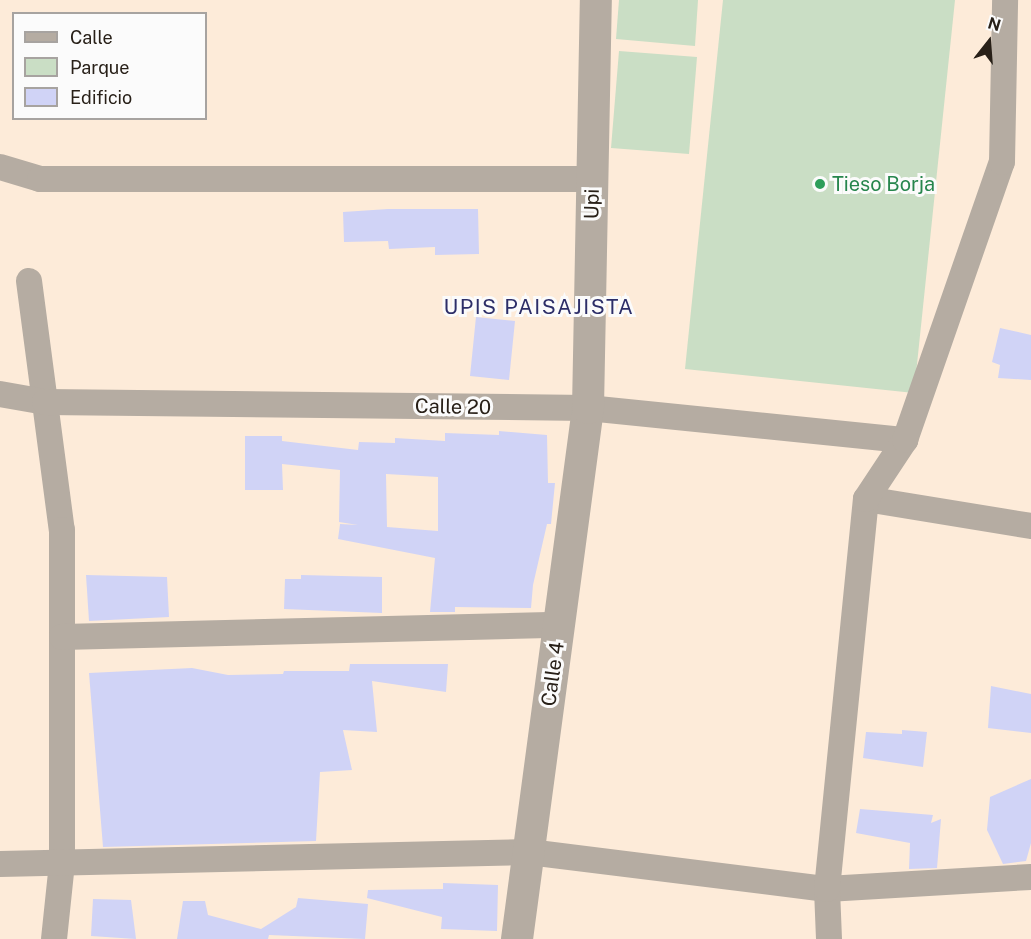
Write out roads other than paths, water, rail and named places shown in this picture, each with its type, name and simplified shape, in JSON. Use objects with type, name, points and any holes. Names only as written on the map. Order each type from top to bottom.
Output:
[{"type":"street","name":"Upi","points":[[588,408],[596,0]]},
{"type":"street","points":[[829,939],[827,890],[866,499],[904,440],[1002,162],[1005,0]]},
{"type":"street","points":[[0,167],[40,179],[593,179]]},
{"type":"street","points":[[29,281],[62,530],[62,862],[54,939]]},
{"type":"street","name":"Calle 20","points":[[0,394],[45,402],[588,408],[904,440]]},
{"type":"street","name":"Calle 4","points":[[518,939],[588,408]]},
{"type":"street","points":[[866,499],[1031,526]]},
{"type":"street","points":[[62,637],[559,625]]},
{"type":"street","points":[[0,864],[529,852],[827,890],[1031,877]]},
{"type":"place","name":"Tieso Borja","points":[[820,184]]},
{"type":"district","name":"UPIS PAISAJISTA","points":[[539,307]]}]
